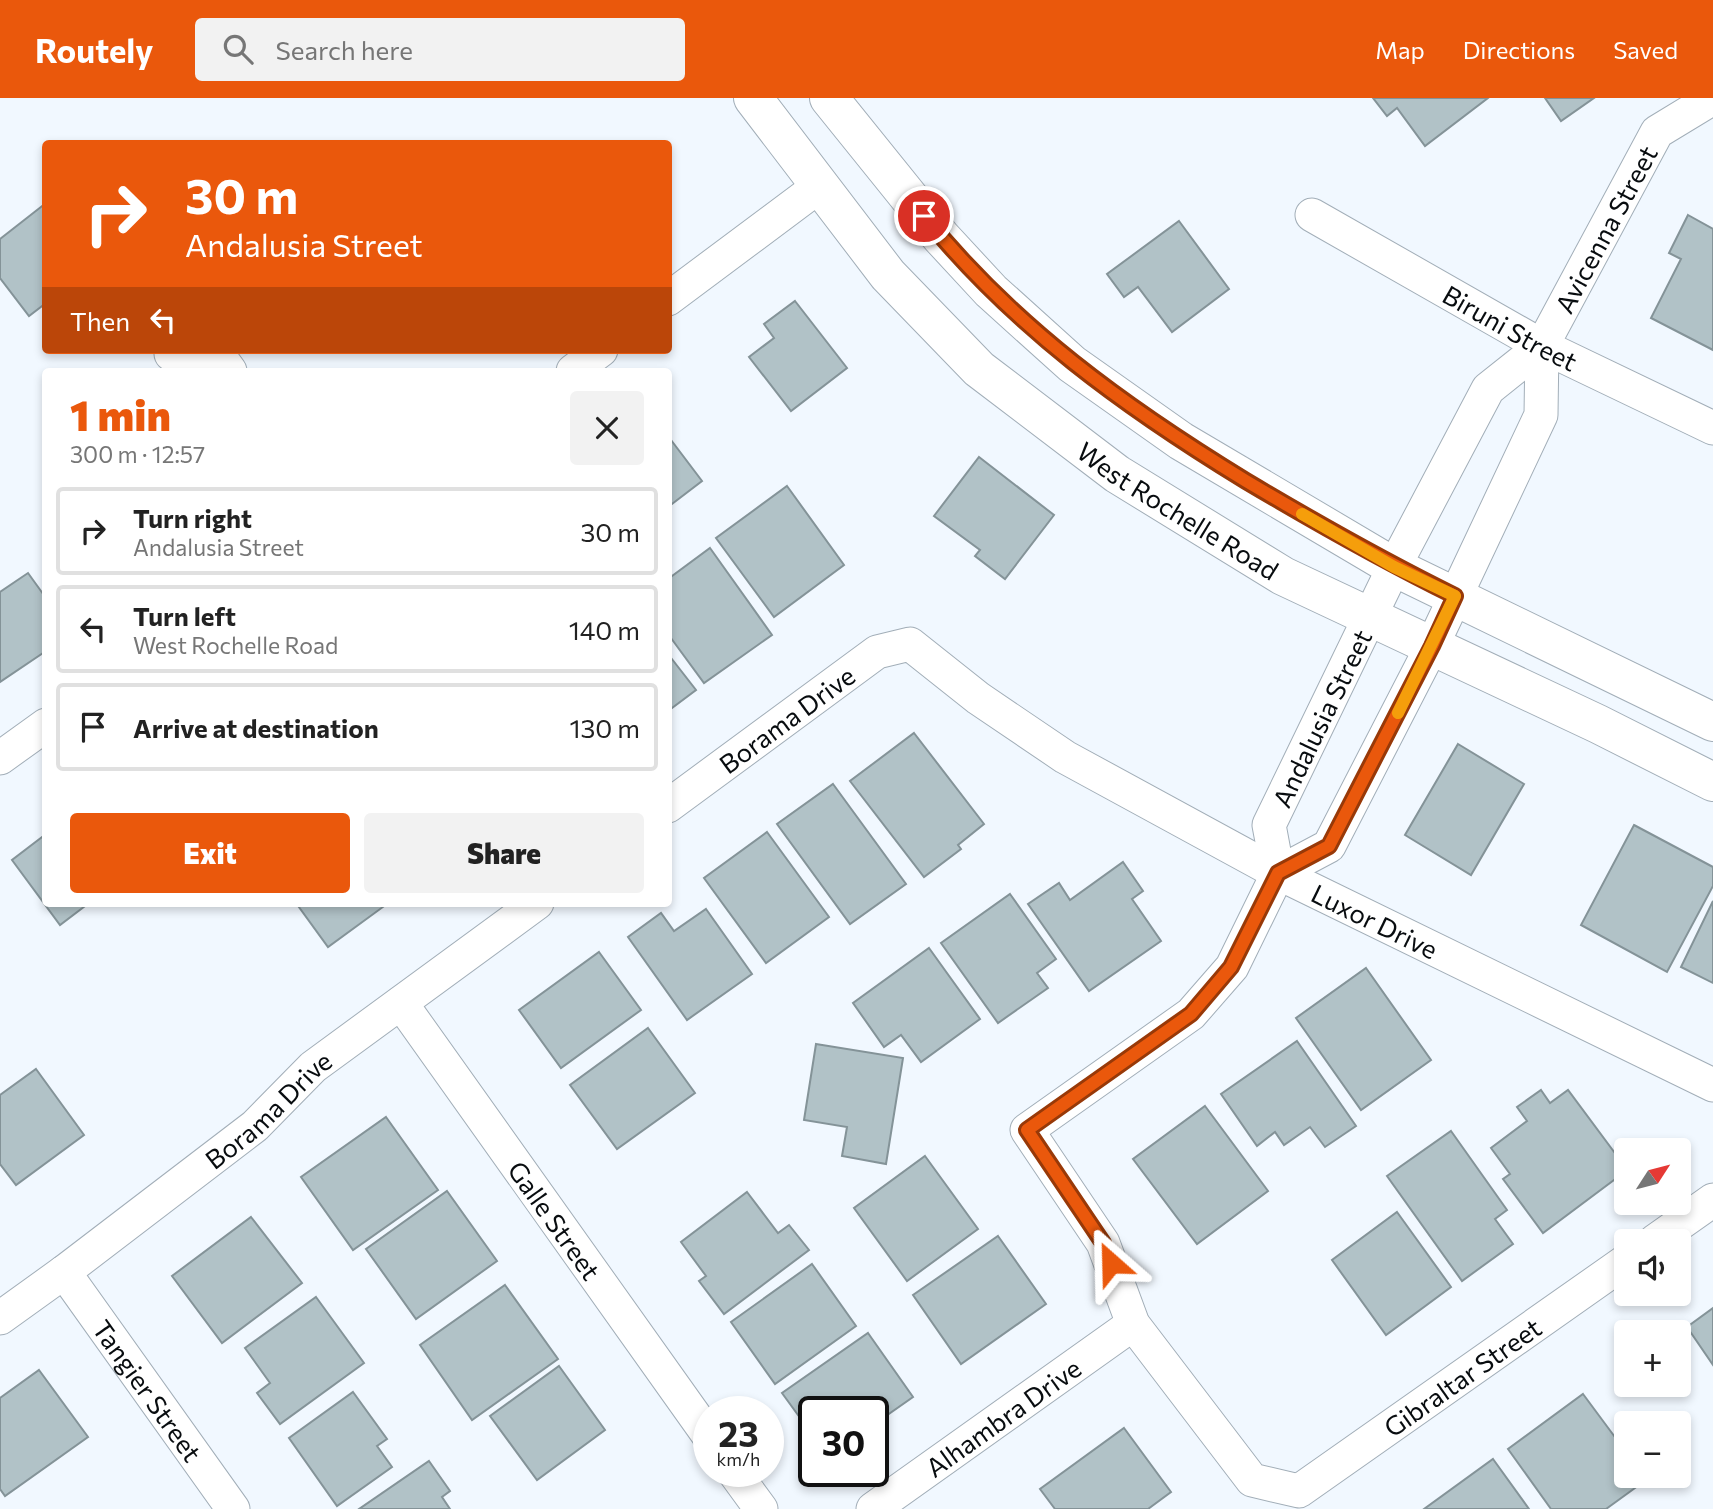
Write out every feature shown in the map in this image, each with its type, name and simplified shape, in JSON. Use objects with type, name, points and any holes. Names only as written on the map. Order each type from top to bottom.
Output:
[{"type":"street","name":"West Rochelle Road","points":[[753,98],[818,187],[888,275],[979,369],[1117,474],[1283,576],[1598,724],[1713,782]]},
{"type":"street","points":[[829,98],[941,237],[991,291],[1072,364],[1181,441],[1394,567],[1713,722]]},
{"type":"street","name":"Avicenna Street","points":[[1394,567],[1488,389],[1542,346],[1657,132],[1713,98]]},
{"type":"street","points":[[672,296],[818,187]]},
{"type":"street","name":"Biruni Street","points":[[1312,215],[1542,346],[1713,428]]},
{"type":"street","name":"Avicenna Street","points":[[1455,596],[1541,415],[1542,346]]},
{"type":"street","points":[[170,354],[217,354],[228,368]]},
{"type":"street","points":[[577,368],[596,354]]},
{"type":"street","name":"Andalusia Street","points":[[1278,873],[1269,825],[1394,567]]},
{"type":"street","points":[[1133,1324],[1103,1243],[1027,1130],[1191,1014],[1231,967],[1278,873],[1329,846],[1455,596]]},
{"type":"street","name":"Luxor Drive","points":[[910,644],[978,698],[1065,757],[1278,873],[1713,1085]]},
{"type":"street","name":"Borama Drive","points":[[672,803],[877,652],[910,644]]},
{"type":"street","points":[[0,758],[42,728]]},
{"type":"street","name":"Borama Drive","points":[[0,1318],[255,1126],[313,1068],[532,907]]},
{"type":"street","name":"Galle Street","points":[[401,1003],[693,1414]]},
{"type":"street","points":[[1672,1229],[1713,1200]]},
{"type":"street","name":"Gibraltar Street","points":[[1133,1324],[1252,1480],[1299,1491],[1614,1269]]},
{"type":"street","name":"Tangier Street","points":[[64,1272],[233,1509]]},
{"type":"street","name":"Alhambra Drive","points":[[873,1509],[1133,1324]]},
{"type":"street","points":[[745,1487],[761,1509]]},
{"type":"building","points":[[1373,98],[1488,98],[1425,146],[1397,108],[1387,116]]},
{"type":"building","points":[[1545,98],[1594,98],[1561,121]]},
{"type":"building","points":[[42,206],[42,306],[29,316],[0,278],[0,239]]},
{"type":"building","points":[[1688,215],[1713,229],[1713,350],[1651,318],[1681,259],[1669,253]]},
{"type":"building","points":[[1179,221],[1229,289],[1172,332],[1138,287],[1124,297],[1107,274]]},
{"type":"building","points":[[795,301],[847,368],[791,411],[749,357],[774,338],[764,324]]},
{"type":"building","points":[[672,441],[702,481],[672,504]]},
{"type":"building","points":[[979,457],[1054,515],[1005,579],[975,556],[980,550],[934,516]]},
{"type":"building","points":[[787,486],[844,565],[774,617],[716,538]]},
{"type":"building","points":[[710,548],[772,635],[704,683],[672,639],[672,576]]},
{"type":"building","points":[[28,573],[42,592],[42,654],[0,682],[0,592]]},
{"type":"building","points":[[672,659],[696,690],[672,708]]},
{"type":"building","points":[[914,733],[984,824],[958,845],[961,849],[924,877],[850,781]]},
{"type":"building","points":[[1458,744],[1524,784],[1471,875],[1405,835]]},
{"type":"building","points":[[833,784],[906,884],[850,924],[777,824]]},
{"type":"building","points":[[1634,825],[1713,867],[1713,886],[1667,972],[1581,925]]},
{"type":"building","points":[[767,832],[829,917],[766,963],[704,878]]},
{"type":"building","points":[[42,837],[42,901],[12,860]]},
{"type":"building","points":[[1123,862],[1143,891],[1132,899],[1161,941],[1089,991],[1028,904],[1059,883],[1070,900]]},
{"type":"building","points":[[1010,894],[1056,959],[1037,973],[1048,988],[998,1023],[941,943]]},
{"type":"building","points":[[1713,901],[1713,983],[1681,967]]},
{"type":"building","points":[[47,907],[84,907],[60,925]]},
{"type":"building","points":[[299,907],[383,907],[328,947]]},
{"type":"building","points":[[706,909],[752,974],[687,1020],[628,937],[661,913],[674,931]]},
{"type":"building","points":[[929,948],[980,1019],[921,1062],[901,1035],[884,1047],[853,1003]]},
{"type":"building","points":[[599,952],[641,1010],[561,1068],[519,1010]]},
{"type":"building","points":[[1366,968],[1431,1060],[1361,1110],[1296,1018]]},
{"type":"building","points":[[648,1028],[695,1093],[617,1149],[570,1085]]},
{"type":"building","points":[[1297,1041],[1356,1126],[1325,1147],[1310,1127],[1284,1145],[1275,1132],[1257,1146],[1221,1094]]},
{"type":"building","points":[[816,1044],[903,1058],[886,1164],[842,1156],[847,1127],[804,1120]]},
{"type":"building","points":[[36,1069],[84,1135],[16,1185],[0,1164],[0,1095]]},
{"type":"building","points":[[1541,1090],[1550,1103],[1568,1090],[1614,1152],[1614,1180],[1543,1233],[1503,1179],[1510,1174],[1491,1148],[1527,1121],[1517,1107]]},
{"type":"building","points":[[1205,1106],[1268,1191],[1197,1244],[1133,1159]]},
{"type":"building","points":[[386,1117],[438,1190],[353,1250],[301,1177]]},
{"type":"building","points":[[1451,1131],[1507,1210],[1495,1219],[1513,1244],[1462,1281],[1387,1176]]},
{"type":"building","points":[[925,1156],[978,1229],[907,1281],[854,1208]]},
{"type":"building","points":[[447,1191],[497,1261],[416,1319],[366,1249]]},
{"type":"building","points":[[747,1192],[778,1233],[789,1225],[809,1250],[724,1314],[699,1281],[706,1276],[681,1242]]},
{"type":"building","points":[[1397,1212],[1451,1287],[1386,1335],[1332,1260]]},
{"type":"building","points":[[251,1217],[302,1283],[222,1343],[172,1276]]},
{"type":"building","points":[[998,1236],[1046,1304],[961,1364],[913,1295]]},
{"type":"building","points":[[812,1264],[856,1326],[775,1384],[731,1322]]},
{"type":"building","points":[[505,1285],[558,1359],[472,1420],[420,1345]]},
{"type":"building","points":[[316,1297],[364,1363],[280,1424],[257,1393],[270,1383],[245,1348]]},
{"type":"building","points":[[1713,1308],[1713,1365],[1691,1333],[1691,1324]]},
{"type":"building","points":[[868,1333],[913,1397],[889,1414],[889,1396],[798,1396],[798,1415],[782,1393]]},
{"type":"building","points":[[559,1366],[605,1430],[537,1480],[490,1416]]},
{"type":"building","points":[[39,1370],[88,1437],[5,1496],[0,1489],[0,1398]]},
{"type":"building","points":[[353,1392],[387,1439],[377,1446],[392,1467],[337,1506],[289,1438]]},
{"type":"building","points":[[1583,1394],[1614,1436],[1614,1488],[1635,1488],[1606,1509],[1551,1509],[1508,1449]]},
{"type":"building","points":[[1124,1428],[1171,1492],[1148,1509],[1055,1509],[1040,1489]]},
{"type":"building","points":[[1493,1459],[1529,1509],[1424,1509]]},
{"type":"building","points":[[429,1461],[450,1491],[442,1497],[450,1509],[359,1509]]},
{"type":"slow traffic","points":[[1302,514],[1394,567],[1455,596],[1398,713]]},
{"type":"route","points":[[924,216],[991,291],[1072,364],[1181,441],[1394,567],[1455,596],[1329,846],[1278,873],[1231,967],[1191,1014],[1027,1130],[1103,1243],[1111,1263]]}]
